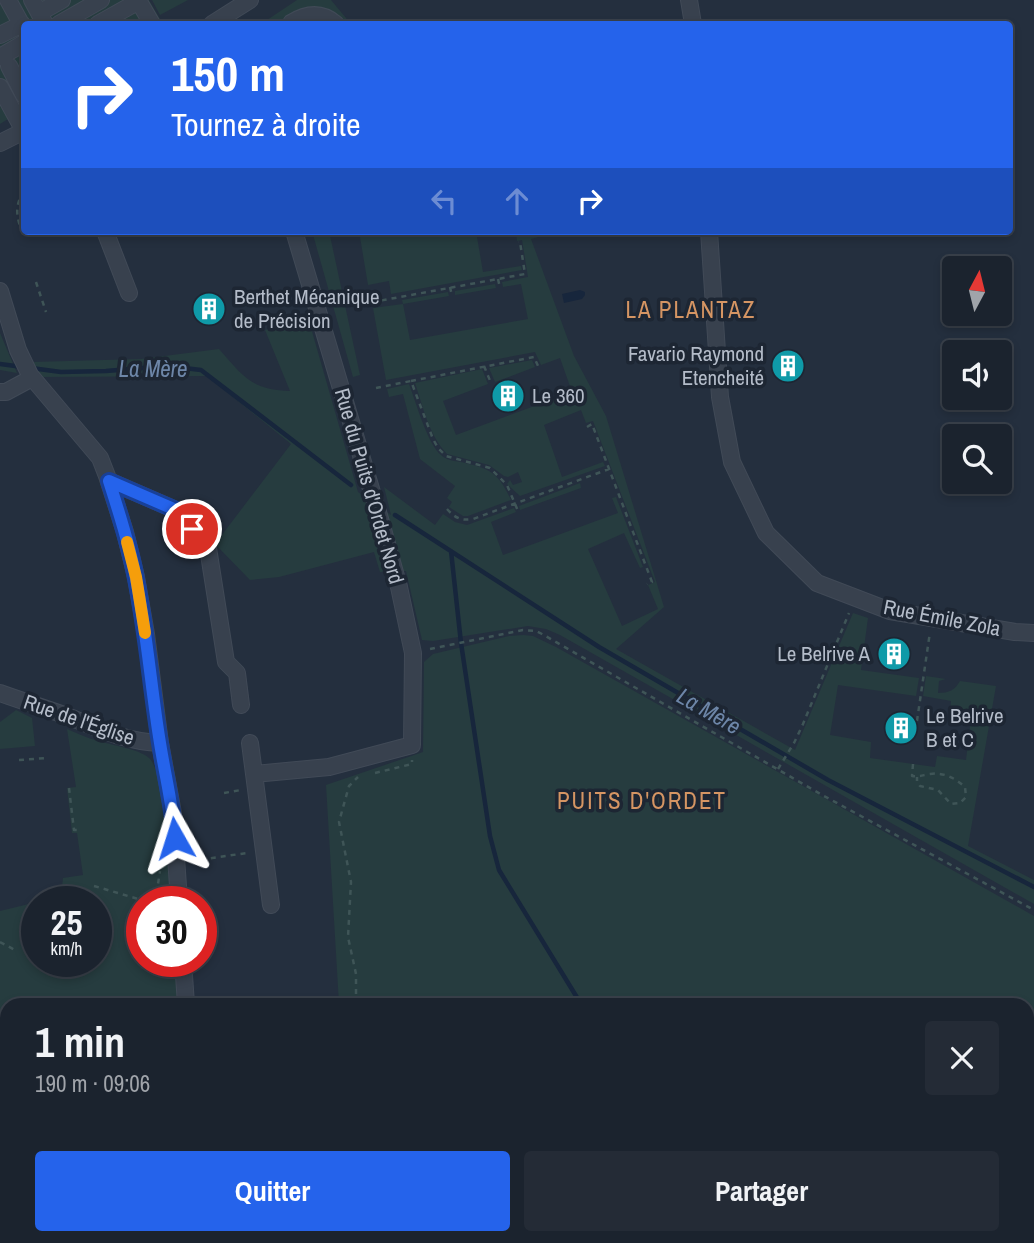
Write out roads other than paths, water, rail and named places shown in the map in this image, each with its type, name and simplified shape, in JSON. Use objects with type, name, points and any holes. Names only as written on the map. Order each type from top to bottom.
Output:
[{"type":"street","points":[[37,8],[62,0]]},
{"type":"street","points":[[217,21],[250,0]]},
{"type":"street","points":[[689,0],[692,21]]},
{"type":"street","points":[[103,21],[139,1],[145,21]]},
{"type":"street","points":[[63,21],[92,2],[97,21]]},
{"type":"street","points":[[295,21],[314,15],[331,21]]},
{"type":"street","points":[[0,35],[14,16]]},
{"type":"street","points":[[21,46],[4,62],[9,99],[21,125]]},
{"type":"street","points":[[0,143],[21,132]]},
{"type":"street","points":[[107,235],[129,293]]},
{"type":"street","name":"Rue du Puits d'Ordet Nord","points":[[254,774],[329,767],[412,746],[413,653],[399,587],[295,235]]},
{"type":"street","name":"Rue Émile Zola","points":[[709,235],[720,397],[732,462],[766,533],[817,583],[855,598],[890,611],[1034,633]]},
{"type":"street","points":[[0,291],[18,350],[31,377],[100,458],[125,533],[146,634],[160,743],[173,813],[178,886]]},
{"type":"street","points":[[0,392],[6,392],[31,377]]},
{"type":"street","points":[[109,481],[176,510],[208,548],[226,662],[237,673],[240,705]]},
{"type":"street","name":"Rue de l'Église","points":[[0,693],[69,717],[92,728],[139,742],[160,743]]},
{"type":"street","points":[[250,743],[271,905]]},
{"type":"street","points":[[184,977],[186,998]]},
{"type":"water","points":[[580,290],[585,292],[582,299],[564,303],[562,294]]},
{"type":"waterway","name":"La Mère","points":[[0,364],[23,367]]},
{"type":"waterway","name":"La Mère","points":[[31,368],[61,372],[167,366],[201,370],[351,485]]},
{"type":"waterway","name":"La Mère","points":[[395,515],[599,647],[828,780],[1034,887]]},
{"type":"waterway","points":[[451,551],[461,643],[490,836],[499,870],[577,998]]},
{"type":"place","name":"Berthet Mécanique de Précision","points":[[209,309]]},
{"type":"place","name":"Favario Raymond Etencheité","points":[[788,366]]},
{"type":"place","name":"Le 360","points":[[508,396]]},
{"type":"place","name":"Le Belrive A","points":[[894,654]]},
{"type":"place","name":"Le Belrive B et C","points":[[901,728]]},
{"type":"district","name":"LA PLANTAZ","points":[[691,310]]},
{"type":"district","name":"PUITS D'ORDET","points":[[642,801]]}]
